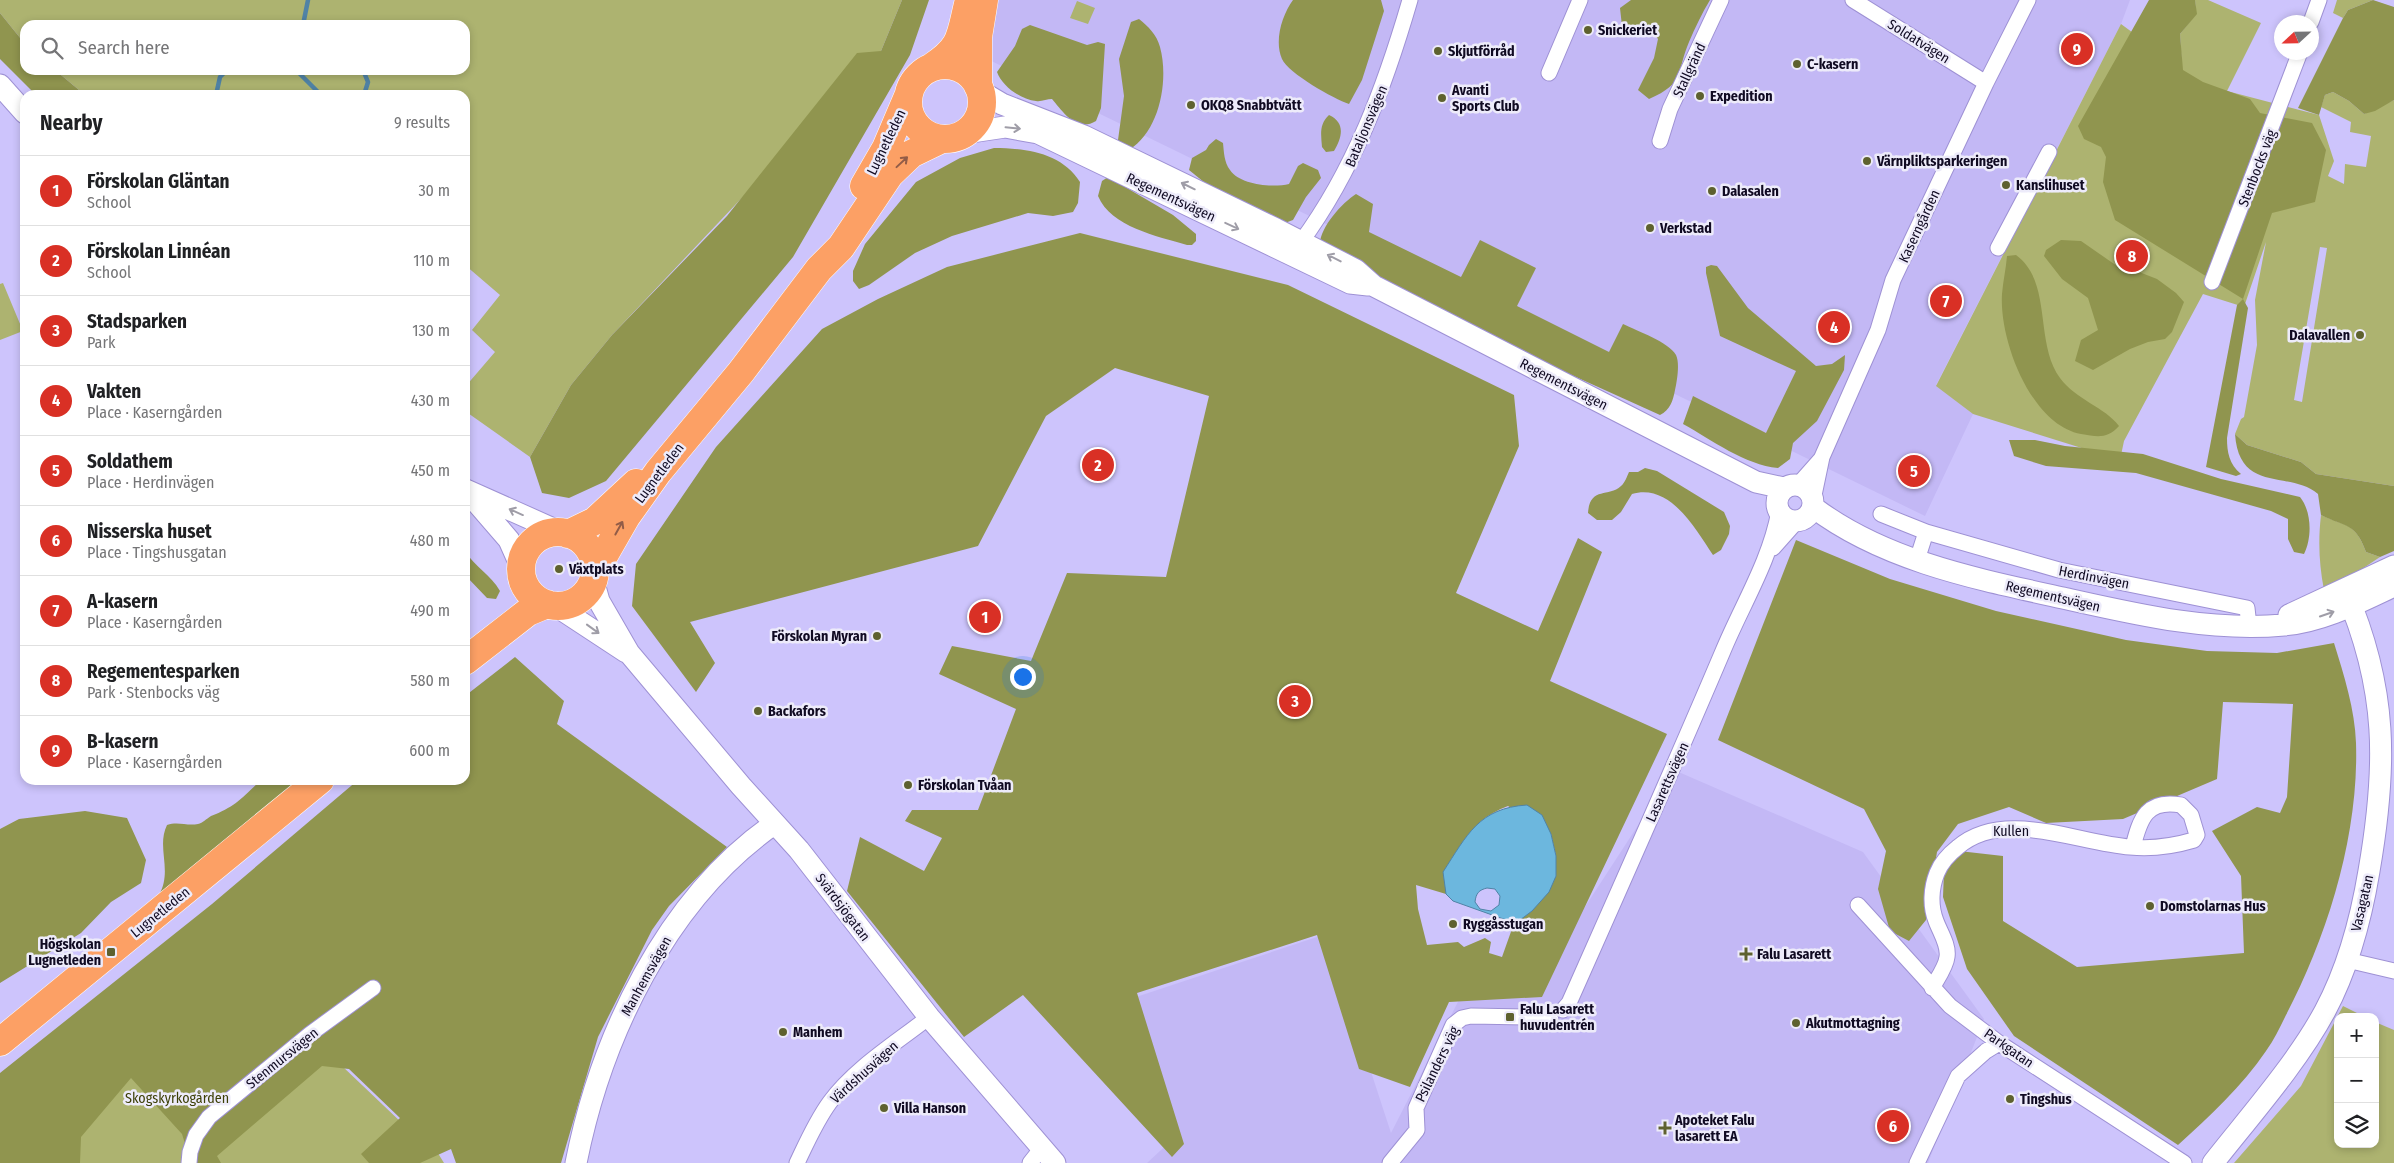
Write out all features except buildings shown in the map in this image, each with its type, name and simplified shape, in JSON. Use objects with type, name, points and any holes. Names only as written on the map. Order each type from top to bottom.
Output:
[{"type":"highway","points":[[969,0],[958,43],[948,56],[916,79],[909,94],[909,111],[914,123],[927,134],[954,136],[975,123],[979,114],[982,101],[979,89],[978,37],[984,0]]},
{"type":"highway","points":[[932,67],[945,65],[967,72],[979,89]]},
{"type":"highway","name":"Lugnetleden","points":[[819,269],[831,241],[886,148],[909,94]]},
{"type":"highway","name":"Lugnetleden","points":[[594,575],[626,517],[658,472],[732,382],[819,269],[841,247],[881,185],[911,154],[954,136]]},
{"type":"highway","name":"Lugnetleden","points":[[564,533],[595,521],[641,478],[732,382]]},
{"type":"highway","points":[[470,645],[510,603],[522,571],[525,553],[533,541],[546,534],[564,533],[586,544],[594,556],[594,575],[583,597],[570,604],[552,605],[521,617],[470,656]]},
{"type":"highway","points":[[522,571],[531,594],[552,605]]},
{"type":"highway","name":"Lugnetleden","points":[[0,1042],[314,785]]},
{"type":"street","name":"Bataljonsvägen","points":[[1297,248],[1322,214],[1348,169],[1387,74],[1410,0]]},
{"type":"street","points":[[1549,73],[1580,0]]},
{"type":"street","name":"Stallgränd","points":[[1660,141],[1670,110],[1722,0]]},
{"type":"street","name":"Soldatvägen","points":[[1853,0],[1986,83]]},
{"type":"street","name":"Kaserngården","points":[[1795,505],[1822,458],[1878,330],[1893,280],[1986,83],[2028,0]]},
{"type":"street","points":[[2314,15],[2319,0]]},
{"type":"street","name":"Stenbocks väg","points":[[2212,282],[2297,60]]},
{"type":"street","points":[[0,85],[20,107]]},
{"type":"street","name":"Regementsvägen","points":[[979,89],[1002,104],[1081,145],[1297,248],[1350,283],[1374,286],[1756,482],[1795,505],[1917,560],[1991,582],[2108,608],[2187,622],[2259,626],[2302,623],[2348,598],[2394,566]]},
{"type":"street","name":"Regementsvägen","points":[[954,136],[996,127],[1019,128],[1081,145]]},
{"type":"street","points":[[1998,248],[2049,152]]},
{"type":"street","name":"Kaserngården","points":[[1795,505],[1822,458]]},
{"type":"street","points":[[470,492],[564,533]]},
{"type":"street","points":[[470,495],[509,540],[522,571]]},
{"type":"street","name":"Lasarettsvägen","points":[[1557,1015],[1568,1003],[1741,608],[1795,505]]},
{"type":"street","name":"Herdinvägen","points":[[1881,514],[1926,532],[2059,570],[2247,608],[2259,626]]},
{"type":"street","points":[[1917,560],[1926,532]]},
{"type":"street","name":"Svärdsjögatan","points":[[594,575],[599,602],[629,653],[774,824],[799,850],[1042,1158]]},
{"type":"street","name":"Regementsvägen","points":[[2348,598],[2394,586]]},
{"type":"street","name":"Vasagatan","points":[[2214,1163],[2276,1083],[2319,1022],[2347,960],[2364,900],[2377,827],[2382,739],[2376,689],[2364,638],[2348,598]]},
{"type":"street","name":"Svärdsjögatan","points":[[552,605],[629,653]]},
{"type":"street","name":"Manhemsvägen","points":[[576,1163],[597,1083],[618,1026],[646,972],[675,923],[708,882],[742,847],[774,824]]},
{"type":"street","name":"Kullen","points":[[1932,988],[1947,957],[1946,944],[1933,914],[1932,893],[1937,872],[1949,854],[1966,840],[1981,832],[2008,828],[2066,835],[2133,847]]},
{"type":"street","name":"Parkgatan","points":[[1858,905],[1950,1006],[2000,1043],[2184,1163]]},
{"type":"street","points":[[2347,960],[2394,970]]},
{"type":"street","name":"Stenmursvägen","points":[[189,1163],[196,1135],[209,1117],[310,1034],[373,988]]},
{"type":"street","name":"Psilanders väg","points":[[1390,1163],[1417,1130],[1416,1108],[1453,1025],[1462,1018],[1471,1016],[1530,1017],[1557,1015]]},
{"type":"street","name":"Värdshusvägen","points":[[798,1163],[816,1123],[838,1092],[868,1064],[929,1016]]},
{"type":"street","points":[[1916,1163],[1958,1076],[1986,1052],[2000,1043]]},
{"type":"shaded area","points":[[993,0],[2130,0],[2121,24],[1936,385],[1973,414],[1925,516],[977,54]]},
{"type":"shaded area","name":"Falu Lasarett","points":[[1674,770],[1863,852],[1984,1019],[1928,1163],[1147,1163],[1175,1137],[1127,1000],[1326,934],[1391,1133],[1462,994],[1542,973]]},
{"type":"green space","points":[[0,0],[902,0],[881,51],[612,335],[571,385],[530,457],[470,415],[470,381],[495,352],[472,330],[500,295],[470,269],[470,90],[79,90],[61,75],[470,75],[470,20],[20,20],[20,38],[0,13]]},
{"type":"green space","points":[[902,0],[929,0],[910,55],[793,257],[606,481],[569,498],[542,493],[530,457],[571,385],[612,335],[727,216],[857,53],[881,51]]},
{"type":"green space","points":[[1293,0],[1381,0],[1384,11],[1362,80],[1349,104],[1333,97],[1302,78],[1286,65],[1282,59],[1279,44],[1280,28]]},
{"type":"green space","points":[[1631,0],[1710,0],[1689,42],[1678,76],[1669,88],[1649,99],[1638,90],[1654,58],[1658,39],[1652,31],[1629,35],[1622,26],[1620,8]]},
{"type":"green space","points":[[2149,0],[2195,0],[2197,14],[2180,34],[2183,70],[2203,82],[2250,99],[2260,113],[2312,123],[2326,150],[2315,202],[2272,213],[2243,299],[2115,220],[2103,182],[2106,157],[2101,147],[2084,139],[2078,126]]},
{"type":"green space","points":[[2195,0],[2208,0],[2261,23],[2227,91],[2319,115],[2334,161],[2328,176],[2344,184],[2345,164],[2366,167],[2371,136],[2350,132],[2351,122],[2321,107],[2325,95],[2333,92],[2349,101],[2364,114],[2394,100],[2394,486],[2316,474],[2301,462],[2247,445],[2235,434],[2241,419],[2244,417],[2257,345],[2255,300],[2266,242],[2244,307],[2203,294],[2124,441],[2120,460],[1973,414],[1936,386],[2121,24],[2182,69],[2180,34],[2196,14]],"holes":[[[2320,247],[2327,248],[2302,402],[2294,400]]]},
{"type":"green space","points":[[2337,0],[2373,0],[2348,10],[2343,18],[2333,13]]},
{"type":"green space","points":[[2373,0],[2394,7],[2394,100],[2375,111],[2364,114],[2349,101],[2333,92],[2325,95],[2319,115],[2298,108],[2348,10]]},
{"type":"green space","points":[[1077,1],[1095,8],[1088,24],[1070,18]]},
{"type":"green space","points":[[0,13],[20,38],[20,75],[61,75],[79,90],[31,90],[0,59]]},
{"type":"green space","points":[[1139,19],[1152,31],[1159,43],[1163,60],[1162,89],[1160,104],[1148,131],[1129,150],[1118,140],[1124,96],[1119,59],[1131,22]]},
{"type":"green space","points":[[1030,25],[1087,45],[1098,42],[1105,44],[1101,108],[1096,121],[1089,124],[1077,123],[1066,115],[1052,99],[1038,101],[1024,98],[1008,87],[999,77],[997,72],[1015,46],[1022,29]]},
{"type":"green space","points":[[1329,115],[1338,122],[1341,131],[1334,151],[1326,152],[1322,147],[1321,130]]},
{"type":"green space","points":[[1216,139],[1223,143],[1225,160],[1230,170],[1241,179],[1249,182],[1274,186],[1289,184],[1298,166],[1303,163],[1318,170],[1321,178],[1306,197],[1293,220],[1282,224],[1215,191],[1189,170],[1192,158],[1206,150]]},
{"type":"green space","points":[[994,148],[1031,151],[1053,158],[1063,164],[1080,182],[1078,203],[1073,212],[1053,216],[1028,213],[952,236],[915,253],[869,285],[859,289],[853,281],[853,271],[865,244],[916,182],[960,158]]},
{"type":"green space","points":[[1108,177],[1173,215],[1196,234],[1196,241],[1192,245],[1187,245],[1149,234],[1124,223],[1113,215],[1104,207],[1098,196],[1102,181]]},
{"type":"green space","points":[[1356,194],[1373,204],[1369,232],[1461,277],[1480,240],[1536,268],[1517,306],[1609,352],[1623,324],[1667,346],[1676,355],[1678,367],[1674,394],[1669,408],[1660,415],[1472,330],[1320,244],[1324,230],[1333,216]]},
{"type":"green space","points":[[1080,233],[1288,285],[1514,395],[1519,446],[1456,593],[1538,631],[1578,538],[1602,552],[1550,681],[1667,734],[1542,997],[1449,1002],[1410,1087],[1359,1069],[1317,935],[1137,993],[1184,1144],[1172,1157],[1023,995],[964,1037],[847,891],[860,837],[924,871],[942,838],[905,821],[912,810],[978,810],[1016,709],[939,674],[952,646],[1031,661],[1067,573],[1166,577],[1209,396],[1115,368],[1046,416],[978,546],[690,622],[715,663],[696,692],[632,606],[636,564],[716,447],[822,329],[878,299],[947,267]],"holes":[[[1508,806],[1551,834],[1556,856],[1556,876],[1520,920],[1509,921],[1513,926],[1502,957],[1489,953],[1491,942],[1485,938],[1464,947],[1458,942],[1427,945],[1418,909],[1416,885],[1446,894],[1460,852],[1473,830],[1481,821]]]},
{"type":"green space","points":[[2061,240],[2081,241],[2117,266],[2157,279],[2176,293],[2184,302],[2172,332],[2165,339],[2148,342],[2130,349],[2093,370],[2075,361],[2081,340],[2098,330],[2088,298],[2062,279],[2044,256],[2046,250]]},
{"type":"green space","points":[[2016,255],[2027,267],[2035,281],[2047,347],[2052,363],[2067,386],[2113,419],[2119,426],[2110,433],[2102,436],[2092,436],[2063,427],[2047,415],[2033,398],[2022,378],[2012,356],[2002,313],[2002,294],[2007,256]]},
{"type":"green space","points":[[1711,265],[1717,266],[1748,308],[1816,366],[1832,364],[1845,355],[1844,370],[1817,421],[1793,443],[1790,459],[1778,468],[1766,466],[1741,457],[1683,424],[1693,396],[1766,433],[1796,371],[1720,336],[1706,273],[1706,267]]},
{"type":"green space","points":[[3,283],[20,324],[20,332],[0,340],[0,284]]},
{"type":"green space","points":[[2243,299],[2248,308],[2227,438],[2230,458],[2241,474],[2236,476],[2206,467],[2237,305]]},
{"type":"green space","points":[[2235,434],[2247,445],[2301,462],[2316,474],[2394,486],[2394,551],[2380,557],[2366,552],[2354,531],[2321,515],[2318,494],[2307,487],[2268,478],[2256,473],[2246,465],[2239,453]]},
{"type":"green space","points":[[2009,440],[2035,440],[2065,446],[2143,454],[2221,479],[2300,497],[2309,517],[2310,525],[2307,548],[2304,554],[2294,552],[2288,539],[2288,519],[2271,511],[2136,473],[2046,466],[2014,456]]},
{"type":"green space","points":[[1645,468],[1657,471],[1724,512],[1730,526],[1729,534],[1721,550],[1713,555],[1680,510],[1670,501],[1658,495],[1646,492],[1632,494],[1621,512],[1612,520],[1597,520],[1588,513],[1592,499],[1621,486],[1629,472],[1638,472]]},
{"type":"green space","points":[[2321,515],[2354,530],[2366,552],[2380,557],[2326,593],[2320,562]]},
{"type":"green space","points":[[1796,540],[1890,579],[1996,611],[2126,640],[2207,651],[2277,653],[2334,643],[2354,718],[2356,743],[2356,778],[2352,813],[2338,883],[2315,952],[2269,1047],[2257,1064],[2214,1112],[2178,1145],[2014,1036],[1967,969],[1943,897],[1944,871],[1959,851],[2003,856],[2003,921],[2077,967],[2244,953],[2241,876],[2212,831],[2257,807],[2280,813],[2287,797],[2293,704],[2223,702],[2217,779],[2123,819],[2046,823],[2009,807],[1958,824],[1937,852],[1926,920],[1909,941],[1890,931],[1878,889],[1886,851],[1864,809],[1718,740]]},
{"type":"green space","points":[[470,558],[500,591],[496,599],[487,598],[470,580]]},
{"type":"green space","points":[[515,657],[564,701],[557,724],[727,847],[669,906],[652,930],[598,1037],[561,1163],[456,1163],[451,1149],[420,1163],[369,1163],[361,1154],[400,1118],[349,1069],[322,1066],[217,1156],[221,1163],[191,1163],[182,1134],[131,1078],[81,1137],[80,1163],[0,1163],[0,1073],[212,904],[352,785],[470,785],[470,692]]},
{"type":"green space","points":[[256,785],[297,785],[159,895],[165,877],[163,842],[167,825],[175,823],[201,823],[243,797]]},
{"type":"green space","points":[[85,811],[127,818],[146,860],[141,883],[111,902],[81,933],[0,983],[0,829],[19,819]]},
{"type":"green space","name":"Skogskyrkogården","points":[[189,996],[341,1065],[404,1125],[436,1150],[444,1163],[39,1163]]},
{"type":"green space","points":[[2343,1006],[2357,1013],[2339,1013]]},
{"type":"green space","points":[[2334,1023],[2334,1148],[2379,1148],[2379,1024],[2394,1030],[2394,1163],[2234,1163],[2301,1086]]},
{"type":"water","points":[[1527,805],[1542,815],[1551,834],[1556,856],[1556,876],[1549,892],[1532,911],[1520,920],[1509,921],[1453,901],[1446,894],[1443,872],[1467,835],[1476,826],[1497,812],[1511,807]],"holes":[[[1487,888],[1495,889],[1500,896],[1499,905],[1491,911],[1480,909],[1475,902],[1478,892]]]},
{"type":"waterway","points":[[304,20],[308,0]]},
{"type":"waterway","points":[[217,90],[222,75]]},
{"type":"waterway","points":[[301,75],[316,90]]},
{"type":"waterway","points":[[365,75],[368,82],[366,90]]},
{"type":"place","name":"Snickeriet","points":[[1588,30]]},
{"type":"place","name":"B-kasern","points":[[2077,49]]},
{"type":"place","name":"Skjutförråd","points":[[1438,51]]},
{"type":"place","name":"C-kasern","points":[[1797,64]]},
{"type":"place","name":"Expedition","points":[[1700,96]]},
{"type":"place","name":"Avanti Sports Club","points":[[1442,98]]},
{"type":"place","name":"OKQ8 Snabbtvätt","points":[[1191,105]]},
{"type":"place","name":"Värnpliktsparkeringen","points":[[1867,161]]},
{"type":"place","name":"Kanslihuset","points":[[2006,185]]},
{"type":"place","name":"Dalasalen","points":[[1712,191]]},
{"type":"place","name":"Verkstad","points":[[1650,228]]},
{"type":"place","name":"Regementesparken","points":[[2132,256]]},
{"type":"place","name":"A-kasern","points":[[1946,301]]},
{"type":"place","name":"Vakten","points":[[1834,327]]},
{"type":"place","name":"Dalavallen","points":[[2360,335]]},
{"type":"place","name":"Förskolan Linnéan","points":[[1098,465]]},
{"type":"place","name":"Soldathem","points":[[1914,471]]},
{"type":"place","name":"Växtplats","points":[[559,569]]},
{"type":"place","name":"Förskolan Gläntan","points":[[985,617]]},
{"type":"place","name":"Förskolan Myran","points":[[877,636]]},
{"type":"place","name":"Stadsparken","points":[[1295,701]]},
{"type":"place","name":"Backafors","points":[[758,711]]},
{"type":"place","name":"Förskolan Tvåan","points":[[908,785]]},
{"type":"place","name":"Domstolarnas Hus","points":[[2150,906]]},
{"type":"place","name":"Ryggåsstugan","points":[[1453,924]]},
{"type":"place","name":"Högskolan Lugnetleden","points":[[111,952]]},
{"type":"place","name":"Falu Lasarett","points":[[1746,954]]},
{"type":"place","name":"Falu Lasarett huvudentrén","points":[[1510,1017]]},
{"type":"place","name":"Akutmottagning","points":[[1796,1023]]},
{"type":"place","name":"Manhem","points":[[783,1032]]},
{"type":"place","name":"Tingshus","points":[[2010,1099]]},
{"type":"place","name":"Villa Hanson","points":[[884,1108]]},
{"type":"place","name":"Nisserska huset","points":[[1893,1126]]},
{"type":"place","name":"Apoteket Falu lasarett EA","points":[[1665,1128]]}]
